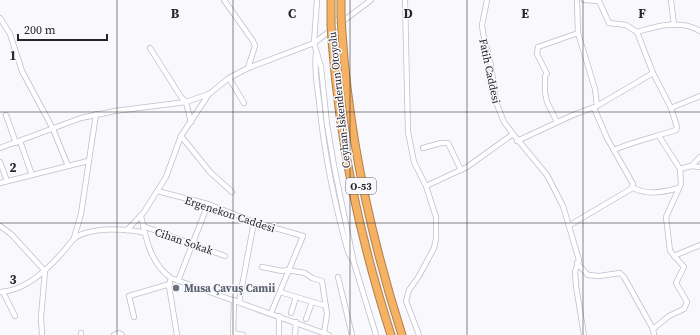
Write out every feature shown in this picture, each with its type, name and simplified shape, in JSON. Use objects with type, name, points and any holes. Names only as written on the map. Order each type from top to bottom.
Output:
[{"type":"highway","name":"Ceyhan-İskenderun Otoyolu","points":[[330,0],[332,41],[338,100],[350,182],[369,266],[391,335]]},
{"type":"highway","name":"Ceyhan-İskenderun Otoyolu","points":[[341,0],[342,33],[348,99],[360,180],[379,263],[402,335]]},
{"type":"street","points":[[224,0],[255,46],[248,68]]},
{"type":"street","points":[[317,0],[314,43],[321,67],[327,124],[334,166],[354,263],[376,335]]},
{"type":"street","points":[[127,230],[141,216],[166,177],[181,136],[209,94],[229,78],[248,68],[314,43],[371,0]]},
{"type":"street","points":[[405,0],[408,132],[414,162],[426,186],[436,217],[436,239],[431,255],[410,290],[406,301],[419,335]]},
{"type":"street","name":"Fatih Caddesi","points":[[488,0],[483,20],[482,33],[491,65],[496,102],[504,122],[517,141],[547,174],[563,206],[570,225],[578,260],[576,286],[584,335]]},
{"type":"street","points":[[577,0],[578,33],[596,89],[595,107],[607,138],[630,177],[633,184],[632,187]]},
{"type":"street","points":[[584,0],[599,1],[609,23],[626,24],[637,32],[653,73],[671,108],[677,127],[676,130],[660,136],[630,143],[614,150]]},
{"type":"street","points":[[671,0],[674,24]]},
{"type":"street","points":[[0,18],[14,45],[22,71],[53,129],[68,166]]},
{"type":"street","points":[[637,32],[654,27],[674,24],[693,27],[700,31]]},
{"type":"street","points":[[557,122],[547,102],[545,92],[545,76],[548,74],[537,54],[538,47],[578,33]]},
{"type":"street","points":[[150,48],[180,97],[186,102],[191,122]]},
{"type":"street","points":[[517,141],[557,122],[595,107],[653,73]]},
{"type":"street","points":[[229,78],[244,103]]},
{"type":"street","points":[[0,148],[81,118],[96,114],[186,102],[209,94]]},
{"type":"street","points":[[671,108],[700,96]]},
{"type":"street","points":[[74,238],[81,214],[96,114]]},
{"type":"street","points":[[6,115],[32,175]]},
{"type":"street","points":[[426,186],[461,170],[485,156],[513,134]]},
{"type":"street","points":[[181,136],[210,172],[232,192]]},
{"type":"street","points":[[653,329],[669,316],[684,309],[687,305],[687,299],[676,283],[684,267],[674,256],[669,246],[666,217],[679,188],[680,169],[660,136]]},
{"type":"street","points":[[423,148],[441,143],[448,143],[461,170]]},
{"type":"street","points":[[691,166],[700,156]]},
{"type":"street","points":[[0,183],[88,161]]},
{"type":"street","points":[[0,162],[7,181]]},
{"type":"street","points":[[680,169],[691,166],[700,167]]},
{"type":"street","points":[[570,225],[632,187]]},
{"type":"street","points":[[632,187],[638,191],[658,193],[679,188]]},
{"type":"street","name":"Ergenekon Caddesi","points":[[157,191],[208,204],[254,222],[303,236],[288,270]]},
{"type":"street","points":[[178,281],[208,204]]},
{"type":"street","points":[[141,216],[144,233],[154,261],[164,273],[178,281],[271,313],[326,334],[326,306],[322,281],[312,278],[305,273],[262,267]]},
{"type":"street","points":[[243,335],[233,334],[236,301],[254,222]]},
{"type":"street","points":[[0,226],[11,234],[45,271],[41,317],[42,334],[36,335]]},
{"type":"street","name":"Cihan Sokak","points":[[143,226],[226,256]]},
{"type":"street","points":[[15,316],[1,292],[20,287],[45,271],[74,238],[83,233],[95,231],[127,230],[144,233]]},
{"type":"street","points":[[674,256],[700,245]]},
{"type":"street","points":[[577,263],[588,275],[599,276],[620,273],[628,283],[653,329],[654,335]]},
{"type":"street","points":[[271,313],[288,270]]},
{"type":"street","points":[[338,277],[352,335]]},
{"type":"street","points":[[172,278],[170,284],[177,335]]},
{"type":"street","points":[[134,317],[129,296],[170,284]]},
{"type":"street","points":[[280,292],[326,306]]},
{"type":"street","points":[[291,313],[296,297]]},
{"type":"street","points":[[306,319],[312,302]]},
{"type":"street","points":[[279,316],[279,335]]},
{"type":"street","points":[[295,335],[296,322]]},
{"type":"street","points":[[114,335],[118,333],[122,335]]},
{"type":"place","name":"Musa Çavuş Camii","points":[[176,288]]}]
